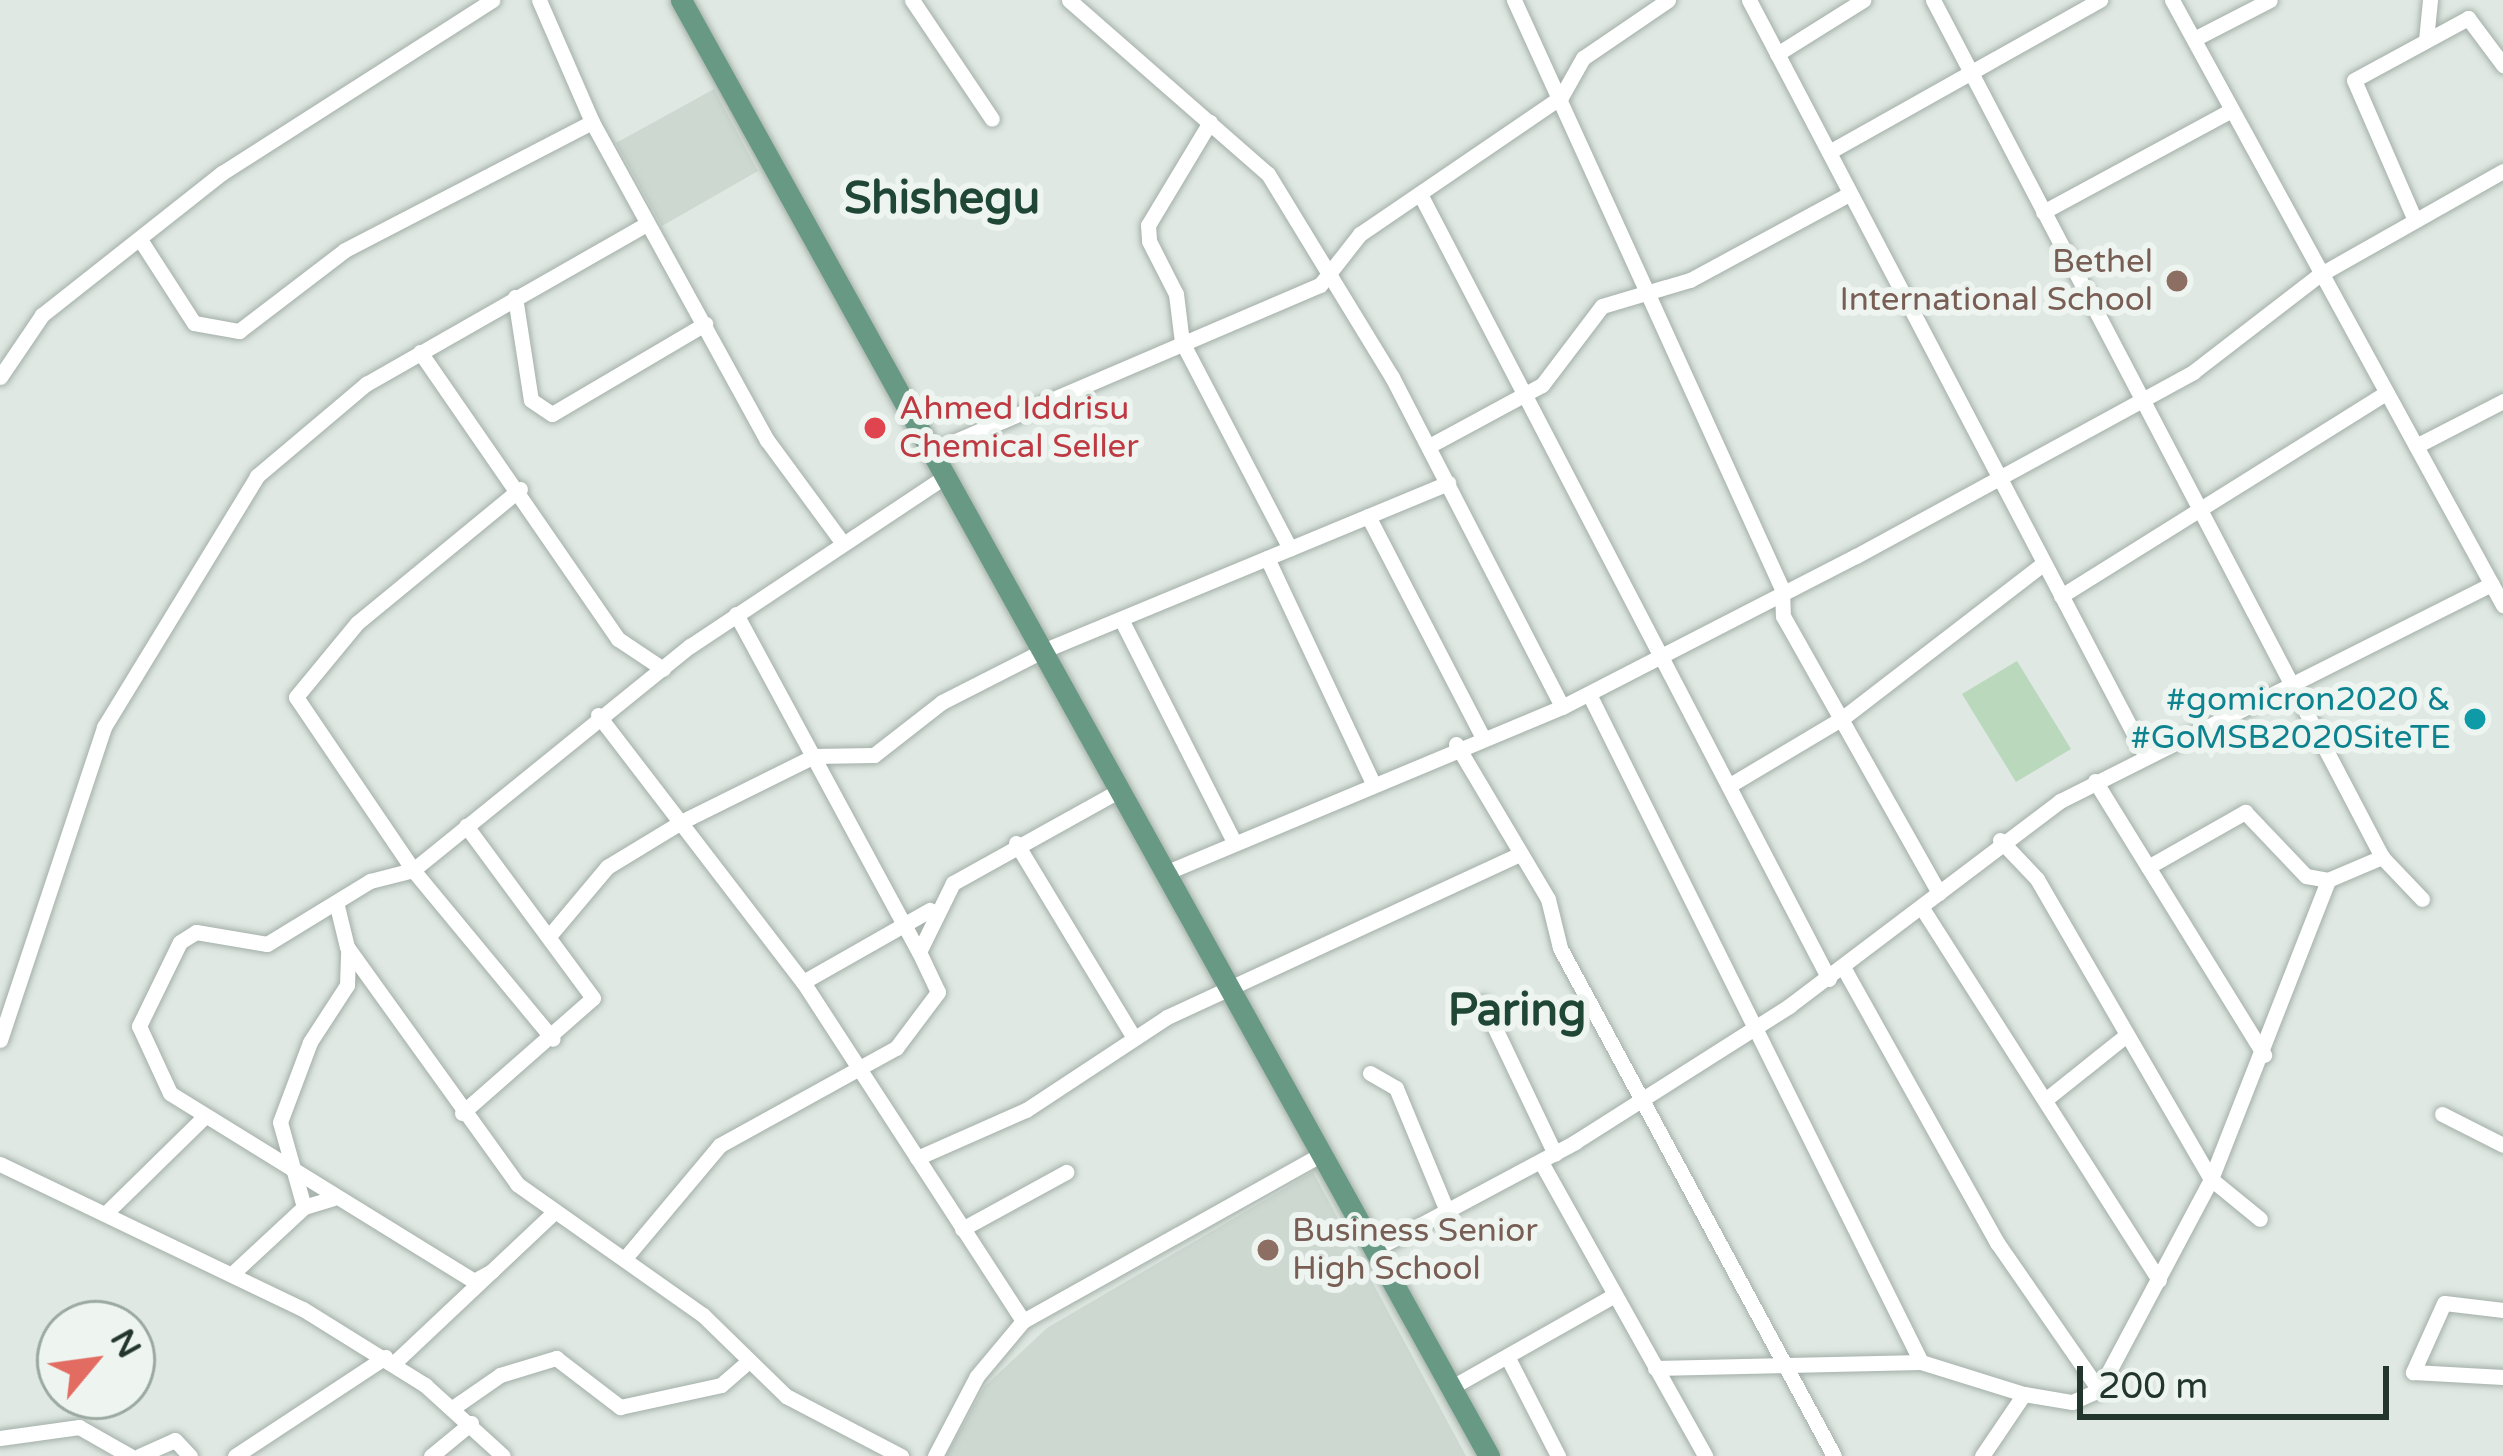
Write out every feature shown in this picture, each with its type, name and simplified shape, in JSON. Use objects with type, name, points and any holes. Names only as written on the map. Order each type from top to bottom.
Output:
[{"type":"main road","points":[[681,0],[1489,1456]]},
{"type":"street","points":[[0,377],[42,315],[142,244],[222,173],[492,0]]},
{"type":"street","points":[[539,0],[592,122],[766,440],[842,542]]},
{"type":"street","points":[[912,0],[992,118]]},
{"type":"street","points":[[1069,0],[1268,174],[1429,446],[1562,707]]},
{"type":"street","points":[[1514,0],[1561,98],[1643,301],[1783,590],[1783,616],[1939,892]]},
{"type":"street","points":[[930,452],[1329,279],[1360,234],[1561,98],[1583,58],[1668,0]]},
{"type":"street","points":[[1749,0],[2145,754]]},
{"type":"street","points":[[1777,54],[1863,0]]},
{"type":"street","points":[[1933,0],[2382,857],[2422,898]]},
{"type":"street","points":[[1829,152],[2099,0]]},
{"type":"street","points":[[2172,0],[2381,396],[2416,446],[2503,605]]},
{"type":"street","points":[[2194,39],[2270,0]]},
{"type":"street","points":[[2426,40],[2429,0]]},
{"type":"street","points":[[2414,218],[2352,86],[2472,18],[2503,65]]},
{"type":"street","points":[[2043,212],[2230,111]]},
{"type":"street","points":[[142,244],[194,323],[239,331],[345,250],[592,122]]},
{"type":"street","points":[[1210,122],[1148,225],[1177,294],[1182,342],[1290,548]]},
{"type":"street","points":[[1165,873],[1456,744],[1562,707],[1664,657],[1998,471],[2143,400],[2236,346],[2319,275],[2503,171]]},
{"type":"street","points":[[1420,194],[1829,979]]},
{"type":"street","points":[[1429,446],[1527,395],[1585,319],[1621,296],[1643,301],[1849,194]]},
{"type":"street","points":[[1,1032],[80,780],[178,597],[257,476],[420,352],[647,224]]},
{"type":"street","points":[[515,297],[532,400],[552,414],[705,324]]},
{"type":"street","points":[[420,352],[520,489],[618,640],[664,669]]},
{"type":"street","points":[[2061,596],[2381,396]]},
{"type":"street","points":[[2416,446],[2503,401]]},
{"type":"street","points":[[474,1281],[202,1120],[141,1047],[140,1026],[180,942],[196,932],[267,944],[413,870],[598,715],[736,614],[944,477]]},
{"type":"street","points":[[550,935],[607,867],[681,822],[814,756],[874,755],[942,702],[1040,652],[1448,483]]},
{"type":"street","points":[[520,489],[297,685],[413,870],[553,1039]]},
{"type":"street","points":[[1368,516],[1481,734]]},
{"type":"street","points":[[1267,558],[1372,781]]},
{"type":"street","points":[[1730,785],[1844,717],[2044,563]]},
{"type":"street","points":[[1375,1249],[1548,1158],[1646,1098],[1829,979],[2000,840],[2095,781],[2491,584]]},
{"type":"street","points":[[626,1257],[720,1145],[896,1048],[933,1004],[919,952],[902,929],[736,614]]},
{"type":"street","points":[[1122,621],[1234,842]]},
{"type":"street","points":[[1589,694],[1750,1030],[1921,1362]]},
{"type":"street","points":[[598,715],[803,982],[856,1071],[1023,1321]]},
{"type":"street","points":[[1456,744],[1788,1360],[1834,1456]]},
{"type":"street","points":[[2095,781],[2264,1055]]},
{"type":"street","points":[[803,982],[902,929],[1016,843],[1118,791]]},
{"type":"street","points":[[2148,867],[2245,812],[2266,821],[2306,876],[2318,917]]},
{"type":"street","points":[[462,1113],[553,1039],[593,998],[466,826]]},
{"type":"street","points":[[2000,840],[2038,879],[2124,1037],[2211,1179],[2260,1219]]},
{"type":"street","points":[[1016,843],[1132,1036]]},
{"type":"street","points":[[917,1158],[1026,1111],[1132,1036],[1517,855]]},
{"type":"street","points":[[1655,1368],[1788,1360],[1921,1362],[2024,1394],[2072,1402],[2099,1390],[2211,1179],[2318,917],[2328,880],[2357,859],[2382,857]]},
{"type":"street","points":[[2306,876],[2328,880]]},
{"type":"street","points":[[304,1207],[302,1181],[280,1122],[314,1034],[347,985],[347,947],[337,906]]},
{"type":"street","points":[[919,952],[932,908]]},
{"type":"street","points":[[1922,908],[2158,1280]]},
{"type":"street","points":[[347,947],[462,1113],[551,1215],[626,1257],[804,1408],[901,1456]]},
{"type":"street","points":[[1843,967],[1998,1244],[2099,1390]]},
{"type":"street","points":[[1484,1003],[1548,1158],[1613,1296],[1705,1456]]},
{"type":"street","points":[[2045,1100],[2124,1037]]},
{"type":"street","points":[[1370,1073],[1396,1088],[1447,1211]]},
{"type":"street","points":[[2442,1114],[2503,1145]]},
{"type":"street","points":[[107,1211],[202,1120]]},
{"type":"street","points":[[935,1456],[977,1376],[1023,1321],[1320,1155]]},
{"type":"street","points":[[0,1164],[233,1273],[390,1360],[454,1407],[503,1456]]},
{"type":"street","points":[[962,1229],[1066,1172]]},
{"type":"street","points":[[233,1273],[304,1207],[333,1198]]},
{"type":"street","points":[[235,1456],[390,1360],[472,1299],[492,1271],[551,1215]]},
{"type":"street","points":[[474,1281],[492,1271]]},
{"type":"street","points":[[472,1299],[474,1281]]},
{"type":"street","points":[[1452,1387],[1510,1362],[1613,1296]]},
{"type":"street","points":[[2503,1310],[2444,1303],[2414,1372],[2503,1377]]},
{"type":"street","points":[[454,1407],[500,1375],[556,1358],[620,1407],[721,1385],[746,1363]]},
{"type":"street","points":[[1510,1362],[1558,1456]]},
{"type":"street","points":[[1982,1456],[2024,1394]]},
{"type":"street","points":[[431,1456],[471,1423]]},
{"type":"street","points":[[0,1438],[79,1427],[134,1456],[175,1440],[190,1456]]},
{"type":"shaded area","points":[[714,89],[758,171],[662,226],[616,143]]},
{"type":"shaded area","name":"Business Senior High School","points":[[1313,1172],[1466,1456],[946,1456],[985,1386],[1047,1328]]},
{"type":"green space","points":[[2017,661],[2071,749],[2016,782],[1962,694]]},
{"type":"place","name":"Bethel International School","points":[[2177,281]]},
{"type":"place","name":"Ahmed Iddrisu Chemical Seller","points":[[875,428]]},
{"type":"place","name":"#gomicron2020 & #GoMSB2020SiteTE","points":[[2475,719]]},
{"type":"place","name":"Business Senior High School","points":[[1268,1250]]},
{"type":"district","name":"Shishegu","points":[[942,200]]},
{"type":"district","name":"Paring","points":[[1517,1012]]}]
